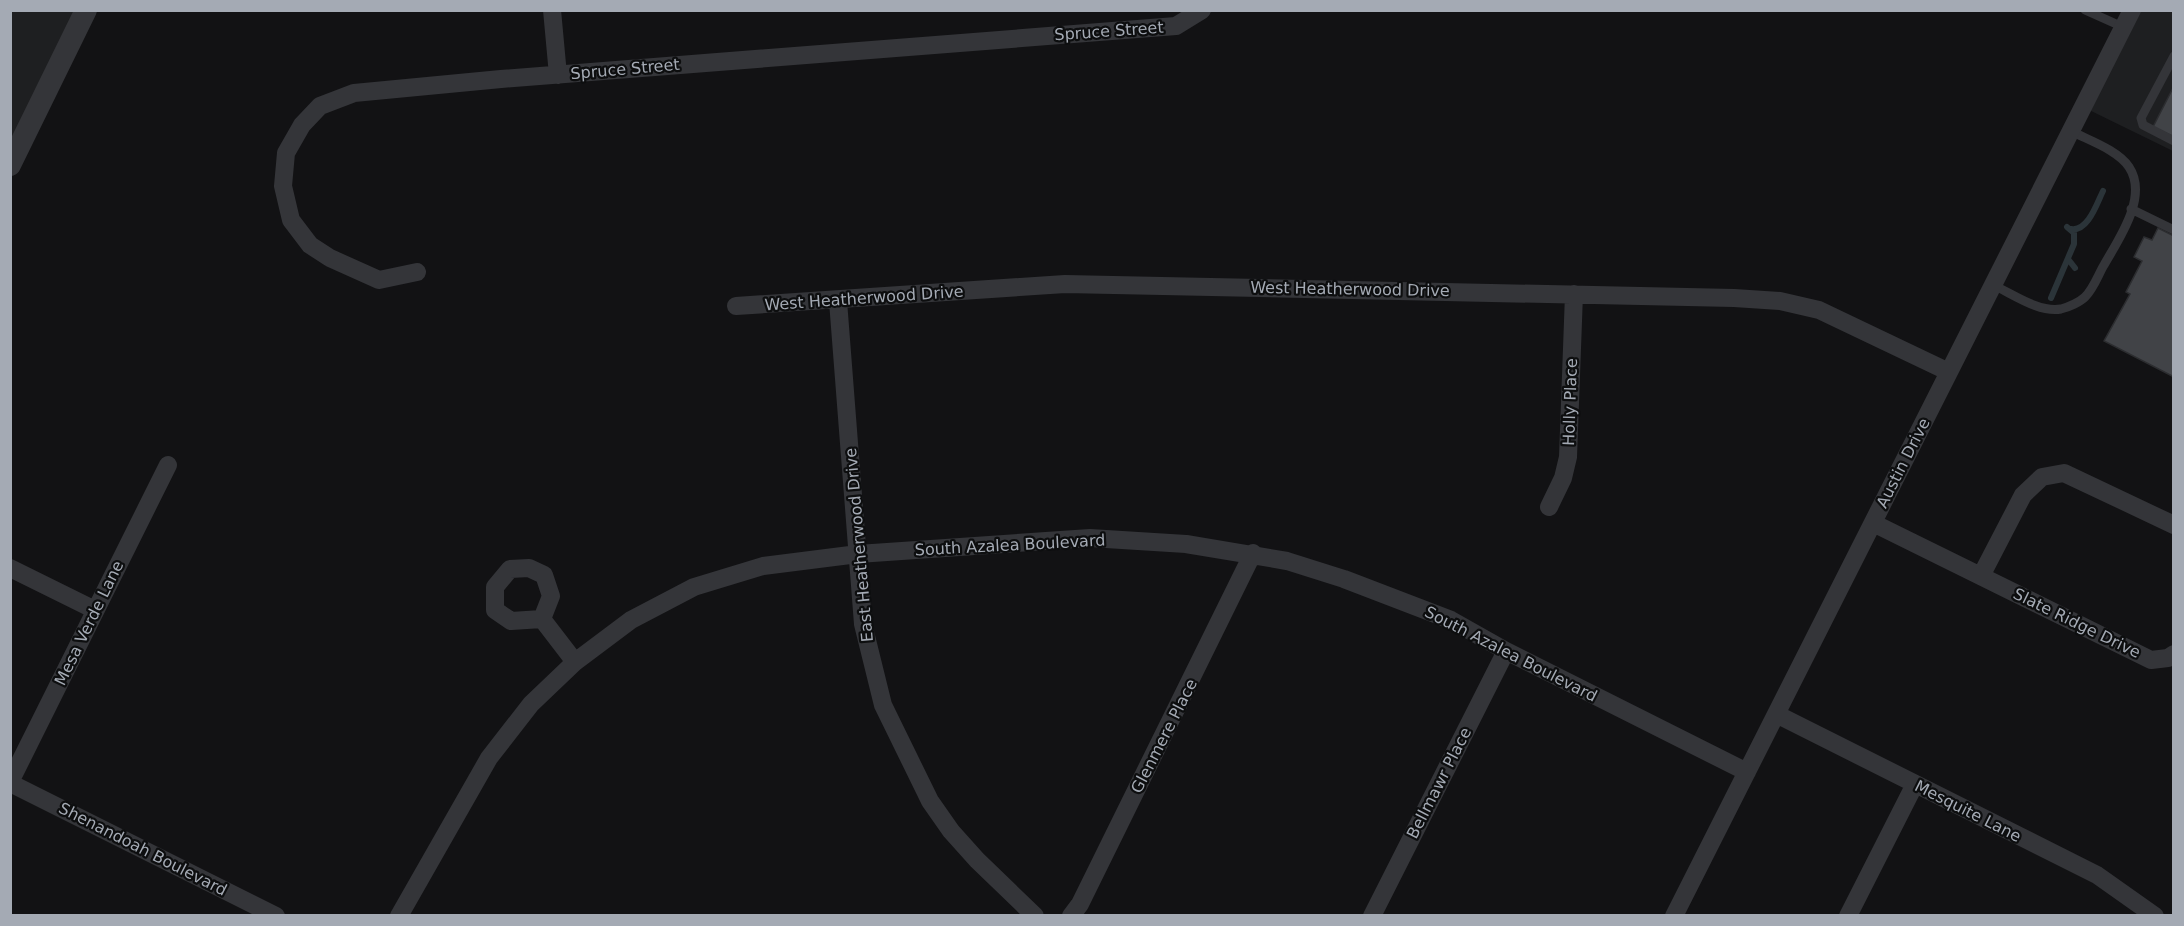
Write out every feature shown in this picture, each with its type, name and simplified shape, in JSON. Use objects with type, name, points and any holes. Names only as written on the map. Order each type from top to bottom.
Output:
[{"type":"street","points":[[10,165],[86,10]]},
{"type":"street","points":[[552,10],[558,75]]},
{"type":"street","name":"Spruce Street","points":[[417,272],[379,280],[330,258],[310,245],[291,220],[283,186],[286,153],[302,125],[320,106],[354,93],[1176,26],[1202,10]]},
{"type":"street","name":"Austin Drive","points":[[1674,915],[2132,10]]},
{"type":"street","name":"West Heatherwood Drive","points":[[736,306],[838,301],[1065,284],[1734,298],[1797,304],[1838,317],[1949,372]]},
{"type":"street","name":"Holly Place","points":[[1549,507],[1563,478],[1568,457],[1574,294]]},
{"type":"street","name":"East Heatherwood Drive","points":[[838,301],[863,624],[883,705],[905,755],[930,801],[951,831],[977,860],[1035,915]]},
{"type":"street","name":"Mesa Verde Lane","points":[[10,782],[168,465]]},
{"type":"street","points":[[1981,576],[2023,495],[2042,477],[2064,473],[2174,525]]},
{"type":"street","name":"Slate Ridge Drive","points":[[1872,523],[2151,660],[2168,658],[2174,654]]},
{"type":"street","name":"South Azalea Boulevard","points":[[399,915],[489,758],[531,704],[575,662],[631,620],[694,586],[763,566],[858,554],[1090,538],[1186,544],[1253,554],[1344,579],[1404,600],[1451,620],[1506,651],[1747,772]]},
{"type":"street","name":"Glenmere Place","points":[[1071,915],[1117,831],[1253,554]]},
{"type":"street","points":[[10,568],[95,610]]},
{"type":"street","points":[[542,619],[575,662]]},
{"type":"street","name":"Bellmawr Place","points":[[1372,915],[1506,651]]},
{"type":"street","name":"Mesquite Lane","points":[[1776,714],[2097,875],[2155,915]]},
{"type":"street","name":"Shenandoah Boulevard","points":[[10,782],[276,915]]},
{"type":"street","points":[[1848,915],[1915,784]]},
{"type":"lane","points":[[2085,10],[2123,27]]},
{"type":"lane","points":[[2174,56],[2141,118],[2143,124],[2174,141]]},
{"type":"lane","points":[[1993,285],[2044,309],[2060,309],[2084,298],[2128,221],[2134,183],[2130,168],[2118,158],[2071,131]]},
{"type":"lane","points":[[2131,209],[2174,230]]},
{"type":"shaded area","points":[[11,11],[76,11],[11,141]]},
{"type":"shaded area","points":[[2132,11],[2173,11],[2173,151],[2083,107]]},
{"type":"building","points":[[2174,86],[2174,137],[2153,127]]},
{"type":"building","points":[[2158,228],[2174,236],[2174,377],[2104,341],[2130,294],[2126,292],[2142,261],[2134,257],[2144,237],[2152,240]]},
{"type":"waterway","points":[[2071,229],[2077,229],[2087,221],[2103,191]]},
{"type":"waterway","points":[[2051,298],[2074,244],[2074,233],[2067,227]]},
{"type":"waterway","points":[[2068,259],[2075,268]]}]
